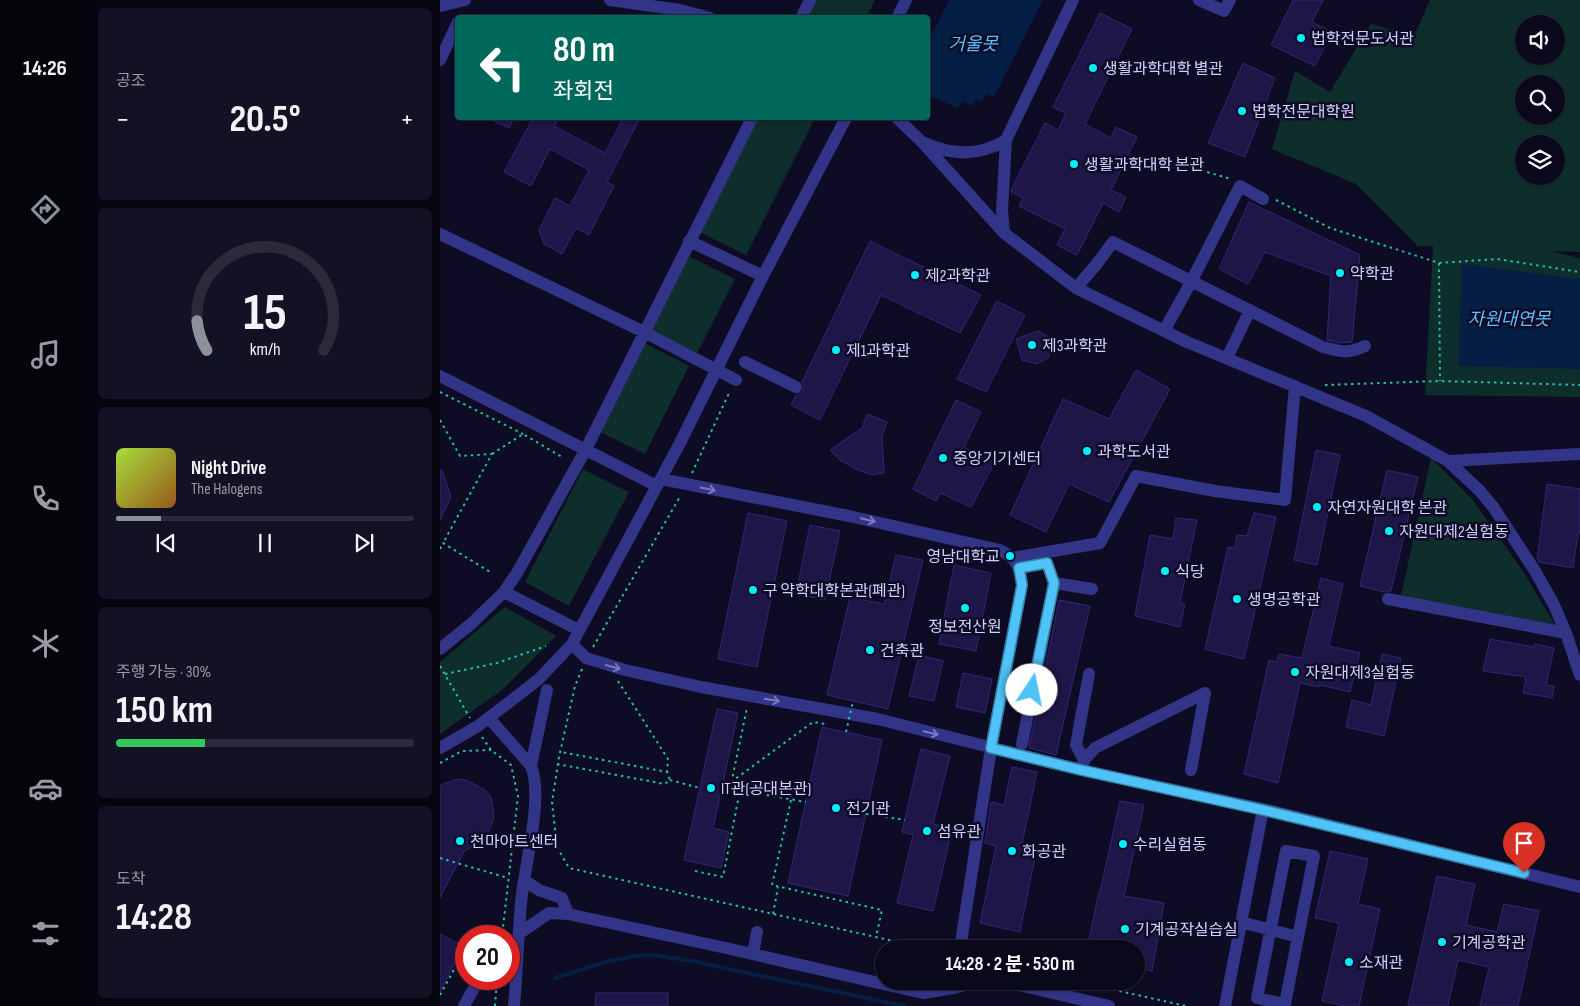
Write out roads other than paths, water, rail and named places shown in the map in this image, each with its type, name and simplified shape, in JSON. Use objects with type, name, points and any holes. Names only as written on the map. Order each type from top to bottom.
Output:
[{"type":"street","points":[[440,6],[467,0]]},
{"type":"street","points":[[461,15],[467,0]]},
{"type":"street","points":[[610,0],[680,10],[699,15]]},
{"type":"street","points":[[802,15],[810,0]]},
{"type":"street","points":[[898,15],[906,0]]},
{"type":"street","points":[[1004,233],[1002,210],[1006,140],[1073,0]]},
{"type":"street","points":[[1199,0],[1224,11],[1230,0]]},
{"type":"street","points":[[440,60],[455,28]]},
{"type":"street","points":[[440,649],[472,623],[504,592],[517,573],[586,449],[751,120]]},
{"type":"street","points":[[440,748],[489,718],[539,679],[572,644],[680,443],[763,276],[845,120]]},
{"type":"street","points":[[899,120],[922,142],[1004,233],[1076,288],[1164,331],[1366,416],[1448,461],[1480,491],[1494,508],[1535,571],[1554,605],[1580,675]]},
{"type":"street","points":[[922,142],[939,150],[963,153],[995,147],[1006,140]]},
{"type":"street","points":[[1164,331],[1240,186],[1267,198]]},
{"type":"street","points":[[440,234],[644,332],[736,380]]},
{"type":"street","points":[[690,241],[763,276]]},
{"type":"street","points":[[1076,288],[1113,242],[1323,346],[1338,352],[1351,352],[1365,346]]},
{"type":"street","points":[[1227,358],[1250,310]]},
{"type":"street","points":[[745,362],[796,387]]},
{"type":"street","points":[[440,376],[659,483],[687,484],[849,516],[1000,550],[1016,563],[1022,585],[991,748],[961,940]]},
{"type":"street","points":[[1016,563],[1100,543],[1136,476],[1215,491],[1285,500],[1295,386]]},
{"type":"street","points":[[1448,461],[1580,454]]},
{"type":"street","points":[[1016,563],[1047,563],[1054,583],[1022,744]]},
{"type":"street","points":[[1054,583],[1092,589]]},
{"type":"street","points":[[504,592],[579,630]]},
{"type":"street","points":[[1388,600],[1566,633]]},
{"type":"street","points":[[572,644],[586,658],[614,667],[701,686],[878,719],[991,748],[1083,765],[1580,887]]},
{"type":"street","points":[[1083,765],[1076,745],[1089,674]]},
{"type":"street","points":[[530,766],[547,690]]},
{"type":"street","points":[[1083,765],[1095,748],[1205,693],[1191,770]]},
{"type":"street","points":[[489,718],[530,766],[534,775],[535,807],[521,902],[520,933]]},
{"type":"street","points":[[1225,1006],[1263,810]]},
{"type":"street","points":[[1286,851],[1314,856],[1298,936],[1285,1004],[1257,998],[1286,851]]},
{"type":"street","points":[[524,880],[539,890],[562,898],[568,914]]},
{"type":"street","points":[[520,933],[548,913],[568,914],[875,982]]},
{"type":"street","points":[[1241,922],[1298,936]]},
{"type":"street","points":[[753,954],[757,932]]},
{"type":"street","points":[[464,1006],[473,990]]},
{"type":"street","points":[[514,990],[514,1006]]},
{"type":"street","points":[[910,990],[923,993],[935,990]]},
{"type":"street","points":[[1041,990],[1109,1006]]},
{"type":"water","name":"거울못","points":[[949,0],[1043,0],[994,97],[986,94],[982,102],[976,99],[972,106],[962,101],[958,108],[930,96],[930,38]]},
{"type":"water","name":"자원대연못","points":[[1462,264],[1580,279],[1580,369],[1458,366]]},
{"type":"waterway","points":[[555,978],[609,961],[634,956],[655,955],[904,1006]]},
{"type":"place","name":"법학전문도서관","points":[[1301,38]]},
{"type":"place","name":"생활과학대학 별관","points":[[1093,68]]},
{"type":"place","name":"법학전문대학원","points":[[1242,111]]},
{"type":"place","name":"생활과학대학 본관","points":[[1074,164]]},
{"type":"place","name":"약학관","points":[[1340,273]]},
{"type":"place","name":"제2과학관","points":[[915,275]]},
{"type":"place","name":"제3과학관","points":[[1032,345]]},
{"type":"place","name":"제1과학관","points":[[836,350]]},
{"type":"place","name":"과학도서관","points":[[1087,451]]},
{"type":"place","name":"중앙기기센터","points":[[943,458]]},
{"type":"place","name":"자연자원대학 본관","points":[[1317,507]]},
{"type":"place","name":"자원대제2실험동","points":[[1389,531]]},
{"type":"place","name":"영남대학교","points":[[1010,556]]},
{"type":"place","name":"식당","points":[[1165,571]]},
{"type":"place","name":"구 약학대학본관(폐관)","points":[[753,590]]},
{"type":"place","name":"생명공학관","points":[[1237,599]]},
{"type":"place","name":"정보전산원","points":[[965,608]]},
{"type":"place","name":"건축관","points":[[870,650]]},
{"type":"place","name":"자원대제3실험동","points":[[1295,672]]},
{"type":"place","name":"IT관(공대본관)","points":[[711,788]]},
{"type":"place","name":"전기관","points":[[836,808]]},
{"type":"place","name":"섬유관","points":[[927,831]]},
{"type":"place","name":"천마아트센터","points":[[460,841]]},
{"type":"place","name":"수리실험동","points":[[1123,844]]},
{"type":"place","name":"화공관","points":[[1012,851]]},
{"type":"place","name":"기계공작실습실","points":[[1125,929]]},
{"type":"place","name":"기계공학관","points":[[1442,942]]},
{"type":"place","name":"소재관","points":[[1349,962]]}]
